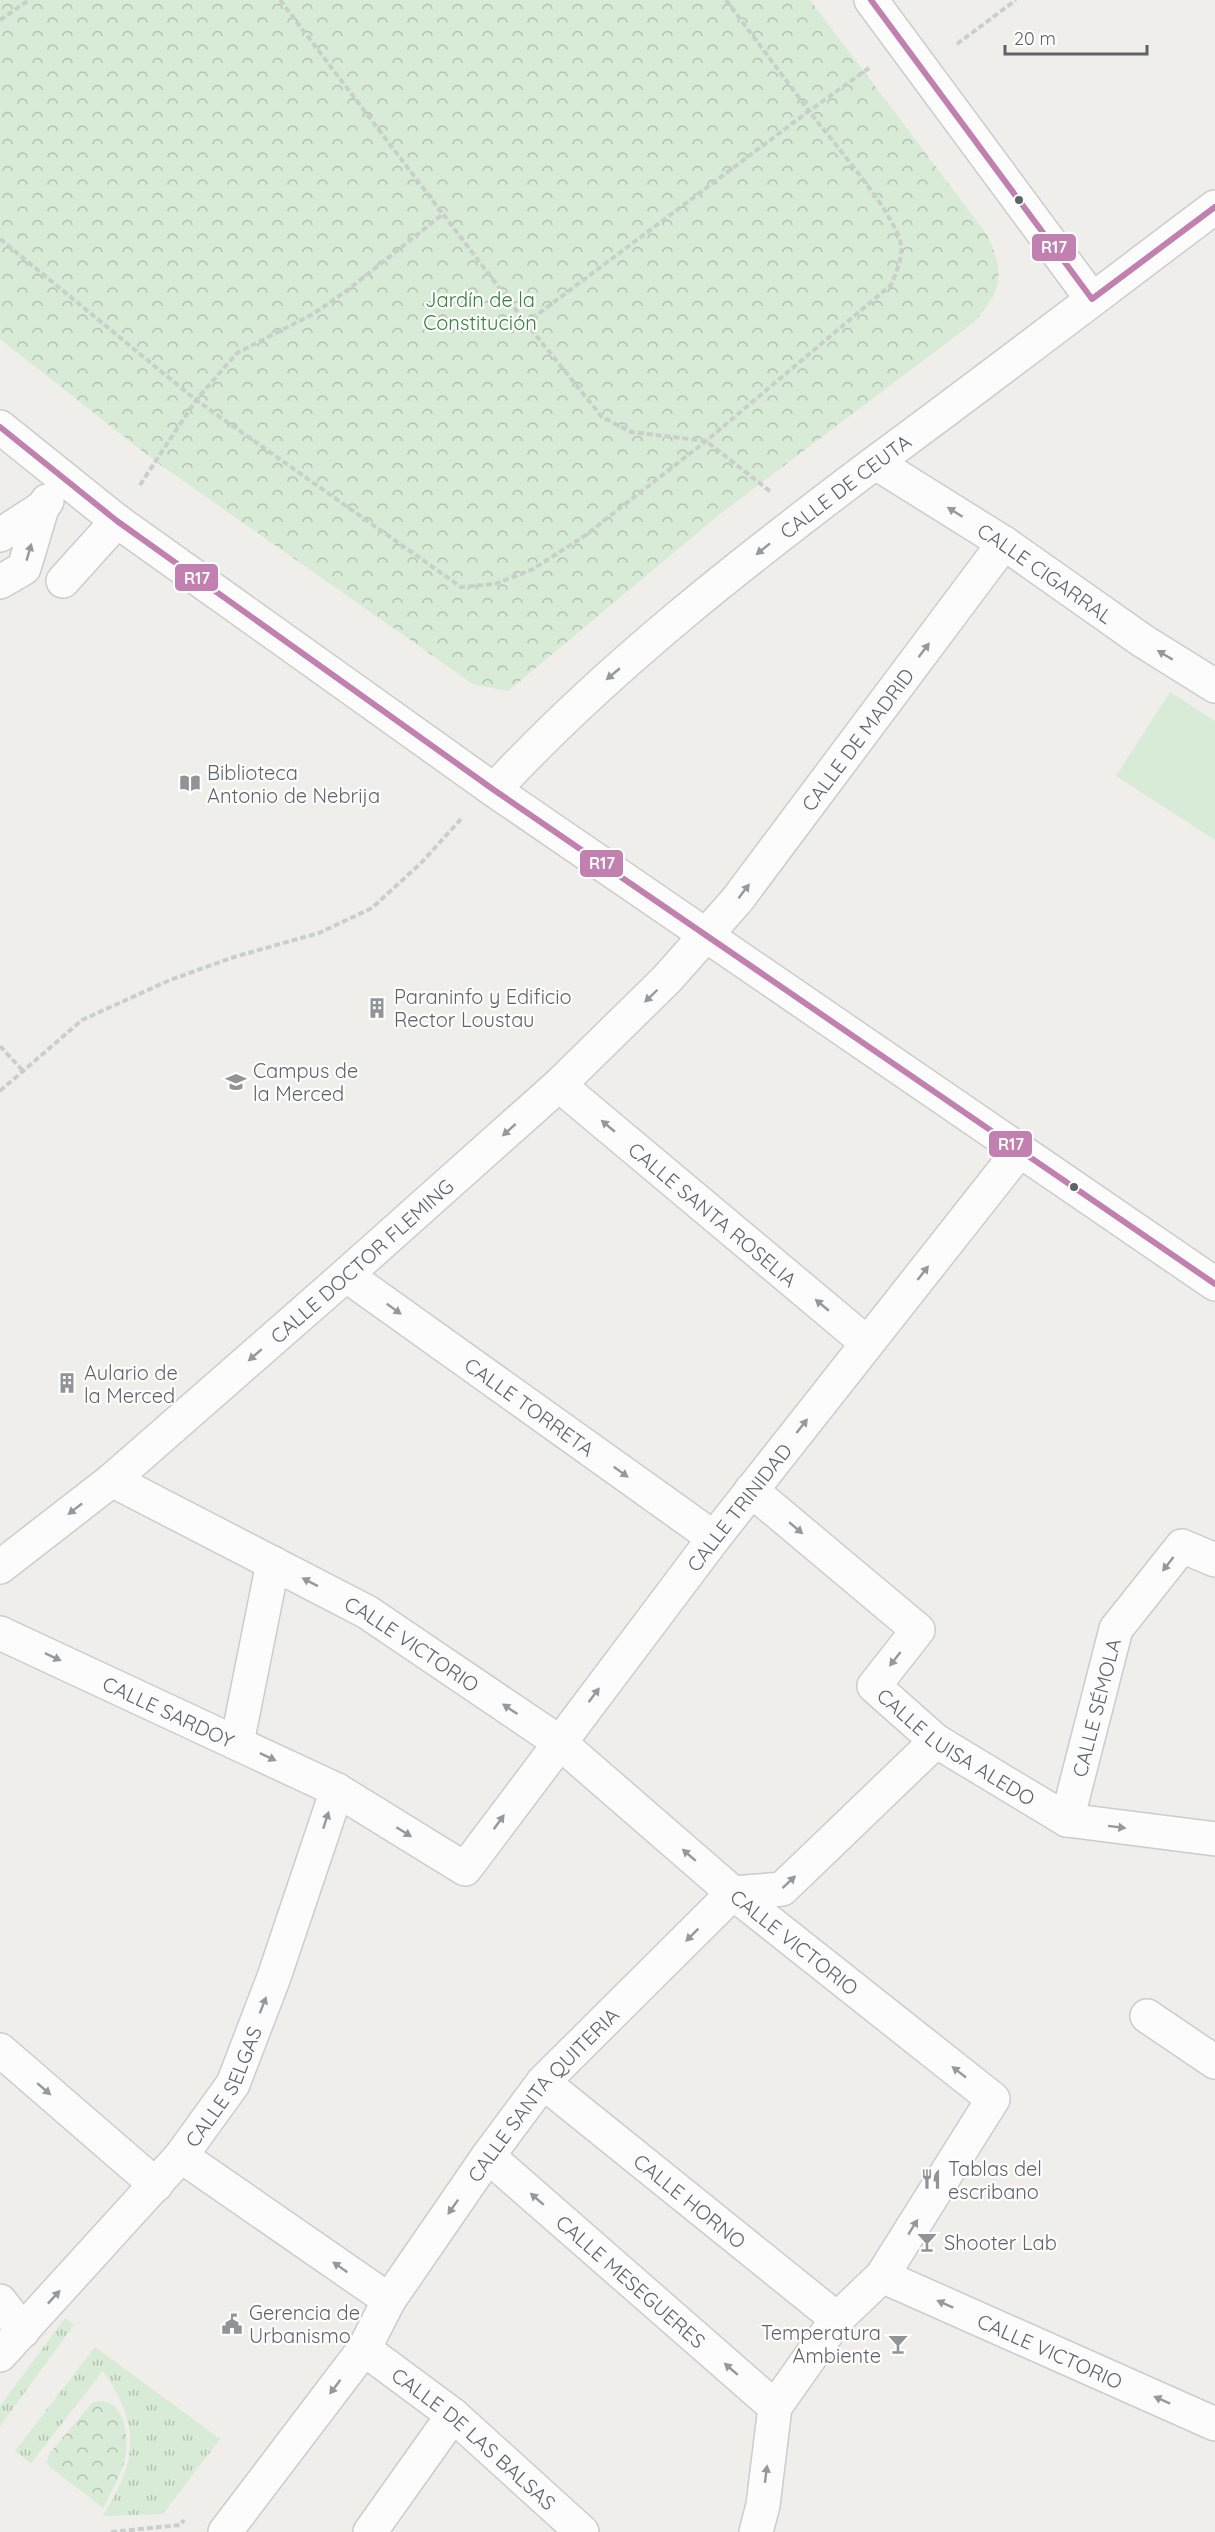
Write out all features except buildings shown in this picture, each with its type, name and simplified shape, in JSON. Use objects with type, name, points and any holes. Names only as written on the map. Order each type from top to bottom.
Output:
[{"type":"street","points":[[872,0],[1092,299]]},
{"type":"street","name":"CALLE DE CEUTA","points":[[494,790],[544,736],[593,691],[803,516],[1215,207]]},
{"type":"street","points":[[0,427],[117,521],[494,790],[1215,1284]]},
{"type":"street","name":"CALLE CIGARRAL","points":[[876,463],[1004,543],[1143,641],[1215,686]]},
{"type":"street","points":[[0,535],[42,508],[64,479]]},
{"type":"street","points":[[0,582],[24,568],[42,508]]},
{"type":"street","points":[[63,581],[117,521]]},
{"type":"street","name":"CALLE DE MADRID","points":[[706,936],[737,900],[1004,543]]},
{"type":"street","name":"CALLE DOCTOR FLEMING","points":[[0,1567],[112,1480],[559,1085],[667,979],[706,936]]},
{"type":"street","name":"CALLE SANTA ROSELIA","points":[[559,1085],[867,1342]]},
{"type":"street","name":"CALLE TRINIDAD","points":[[465,1869],[751,1490],[1020,1150]]},
{"type":"street","name":"CALLE TORRETA","points":[[346,1275],[714,1538]]},
{"type":"street","name":"CALLE VICTORIO","points":[[112,1480],[367,1612],[559,1742],[733,1893],[993,2099],[882,2276],[1215,2424]]},
{"type":"street","name":"CALLE LUISA ALEDO","points":[[751,1490],[918,1630],[874,1686],[936,1741],[1067,1820],[1215,1839]]},
{"type":"street","name":"CALLE SÉMOLA","points":[[1067,1820],[1116,1629],[1182,1546],[1215,1560]]},
{"type":"street","points":[[237,1743],[273,1563]]},
{"type":"street","name":"CALLE SARDOY","points":[[0,1633],[337,1790],[465,1869]]},
{"type":"street","points":[[733,1893],[782,1889],[936,1741]]},
{"type":"street","name":"CALLE SELGAS","points":[[0,2355],[181,2156],[233,2084],[274,1977],[337,1790]]},
{"type":"street","name":"CALLE SANTA QUITERIA","points":[[225,2532],[364,2349],[388,2300],[488,2156],[543,2082],[733,1893]]},
{"type":"street","points":[[1147,2016],[1215,2062]]},
{"type":"street","points":[[0,2050],[156,2185]]},
{"type":"street","name":"CALLE HORNO","points":[[543,2082],[837,2319]]},
{"type":"street","points":[[181,2156],[388,2300]]},
{"type":"street","name":"CALLE MESEGUERES","points":[[488,2156],[775,2407]]},
{"type":"street","points":[[756,2532],[763,2505],[775,2407],[837,2319],[882,2276]]},
{"type":"street","points":[[0,2301],[22,2331]]},
{"type":"street","name":"CALLE DE LAS BALSAS","points":[[364,2349],[453,2415],[582,2532]]},
{"type":"street","points":[[370,2532],[453,2415]]},
{"type":"path","points":[[0,20],[29,0]]},
{"type":"path","points":[[280,0],[526,323],[602,417],[631,432],[706,441],[803,516]]},
{"type":"path","points":[[0,239],[196,400],[461,587],[495,584],[533,569],[583,537],[706,441],[891,285],[899,266],[902,246],[893,221],[726,0]]},
{"type":"path","points":[[923,70],[1016,0]]},
{"type":"path","points":[[526,323],[903,43]]},
{"type":"path","points":[[117,521],[196,400],[237,353],[313,314],[331,302],[443,214]]},
{"type":"path","points":[[0,1091],[82,1020],[170,980],[234,957],[319,933],[372,908],[421,863],[448,831],[494,790]]},
{"type":"path","points":[[0,1046],[23,1071]]},
{"type":"path","points":[[111,2532],[180,2525],[188,2516]]},
{"type":"green space","name":"Jardín de la Constitución","points":[[0,0],[810,0],[988,236],[997,262],[998,282],[990,301],[974,322],[720,514],[508,691],[473,684],[155,461],[0,339]]},
{"type":"green space","points":[[1170,692],[1215,721],[1215,840],[1116,776]]},
{"type":"green space","points":[[65,2318],[74,2325],[0,2426],[0,2406]]},
{"type":"green space","points":[[95,2347],[220,2439],[163,2514],[103,2516],[123,2477],[130,2443],[129,2426],[124,2409],[103,2371],[31,2463],[15,2451]]},
{"type":"green space","points":[[100,2401],[116,2408],[125,2426],[126,2436],[123,2466],[103,2508],[50,2467],[47,2462],[49,2454],[93,2402]]},
{"type":"transit line","name":"R17","points":[[871,0],[1092,299],[1215,207]]},
{"type":"transit line","name":"R17","points":[[0,427],[117,521],[494,790],[1215,1284]]},
{"type":"place","name":"Biblioteca Antonio de Nebrija","points":[[190,783]]},
{"type":"place","name":"Paraninfo y Edificio Rector Loustau","points":[[377,1008]]},
{"type":"place","name":"Campus de la Merced","points":[[236,1082]]},
{"type":"place","name":"Aulario de la Merced","points":[[67,1383]]},
{"type":"place","name":"Tablas del escribano","points":[[931,2179]]},
{"type":"place","name":"Shooter Lab","points":[[927,2242]]},
{"type":"place","name":"Gerencia de Urbanismo","points":[[232,2324]]},
{"type":"place","name":"Temperatura Ambiente","points":[[898,2344]]}]
